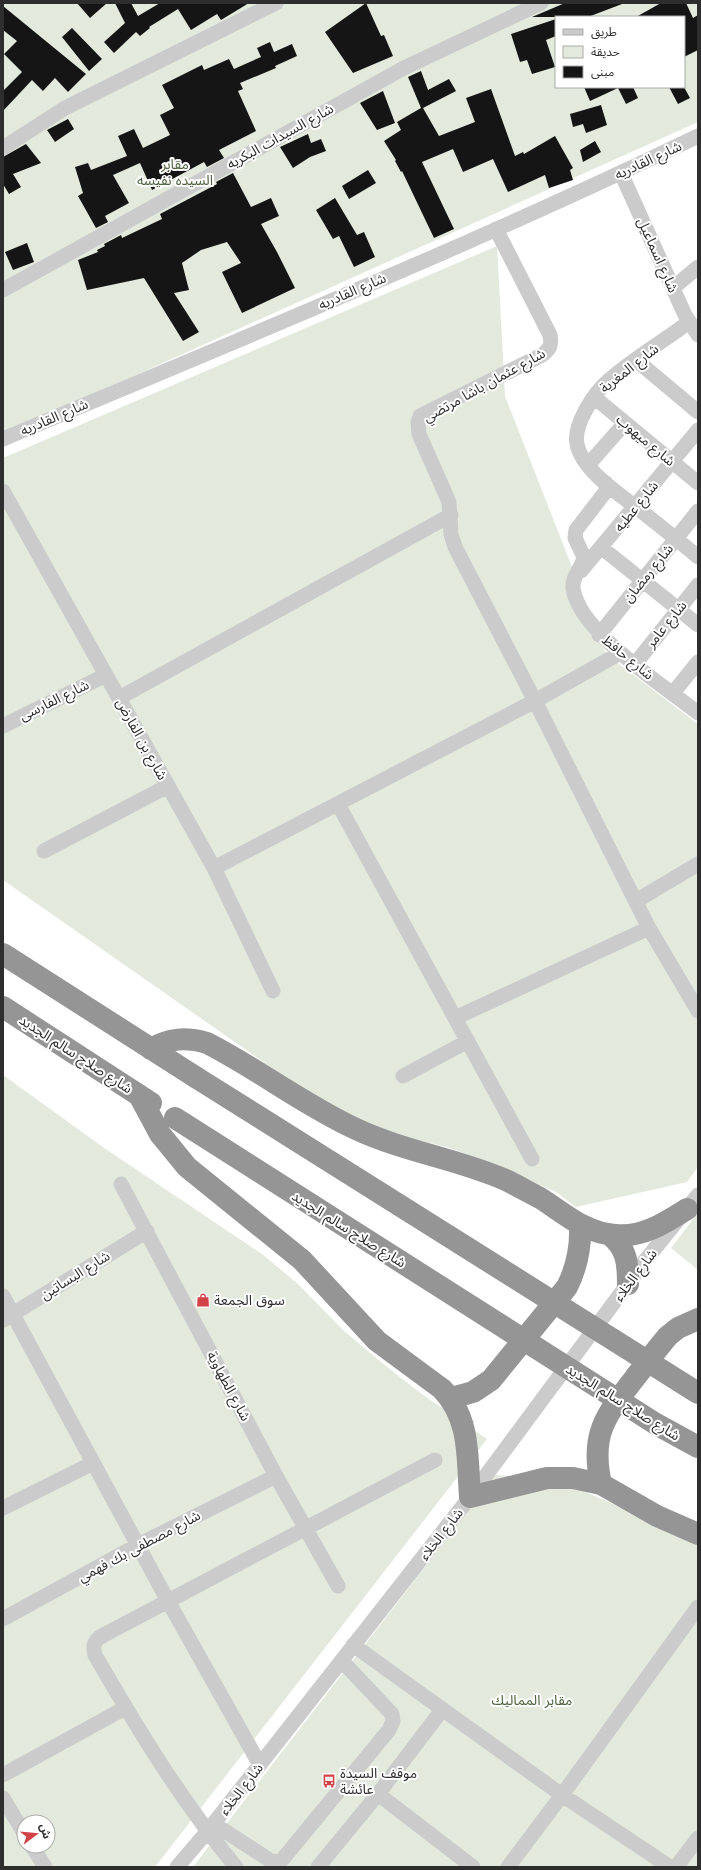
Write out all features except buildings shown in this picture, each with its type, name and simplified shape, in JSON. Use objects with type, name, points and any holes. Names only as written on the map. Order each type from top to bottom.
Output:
[{"type":"highway","points":[[3,954],[151,1049],[698,1393]]},
{"type":"highway","name":"شارع صلاح سالم الجديد","points":[[3,1007],[656,1424],[698,1447]]},
{"type":"highway","points":[[151,1049],[159,1044],[187,1038],[207,1043],[356,1129],[403,1148],[452,1161],[498,1177],[540,1199],[580,1225],[596,1233],[635,1236],[665,1222],[692,1202]]},
{"type":"highway","points":[[139,1095],[160,1134],[187,1167],[290,1248],[315,1272],[377,1341],[442,1388],[451,1398],[457,1408],[464,1431],[470,1497],[548,1478],[573,1478],[601,1484],[657,1516],[698,1534]]},
{"type":"highway","points":[[451,1398],[472,1392],[492,1380],[567,1287],[578,1257],[580,1225]]},
{"type":"highway","points":[[610,1235],[618,1241],[624,1252],[628,1265],[628,1284]]},
{"type":"highway","points":[[601,1484],[597,1469],[598,1445],[604,1422],[611,1408],[668,1336],[678,1328],[698,1319]]},
{"type":"street","points":[[3,148],[65,108],[276,3]]},
{"type":"street","name":"شارع السيدات البكريه","points":[[3,290],[404,68],[541,3]]},
{"type":"street","name":"شارع القادريه","points":[[3,439],[439,255],[621,173],[698,136]]},
{"type":"street","name":"شارع اسماعيل","points":[[621,173],[673,288],[695,330]]},
{"type":"street","name":"شارع عثمان باشا مرتضي","points":[[451,515],[449,502],[419,434],[418,422],[420,416],[542,355],[549,350],[552,343],[550,335],[496,229]]},
{"type":"street","points":[[673,288],[698,267]]},
{"type":"street","name":"شارع المغرية","points":[[695,330],[636,360],[608,381],[594,397],[578,427],[576,435],[579,449],[588,465],[606,483],[698,556]]},
{"type":"street","points":[[636,360],[698,412]]},
{"type":"street","name":"شارع ميهوب","points":[[594,397],[698,483]]},
{"type":"street","points":[[588,465],[625,422]]},
{"type":"street","name":"شارع عطيه","points":[[573,581],[602,548],[698,430]]},
{"type":"street","points":[[573,581],[584,557],[576,538],[576,530],[606,491],[606,483]]},
{"type":"street","name":"شارع بن الفارض","points":[[3,491],[214,868],[273,991]]},
{"type":"street","name":"شارع رمضان","points":[[599,635],[698,511]]},
{"type":"street","points":[[119,698],[451,515],[451,534],[455,547],[535,701],[649,928],[698,1010]]},
{"type":"street","points":[[602,548],[698,625]]},
{"type":"street","name":"شارع حافظ","points":[[573,581],[575,598],[599,635],[620,653],[698,712]]},
{"type":"street","name":"شارع عامر","points":[[635,664],[698,585]]},
{"type":"street","points":[[214,868],[535,701],[620,653]]},
{"type":"street","points":[[673,693],[698,662]]},
{"type":"street","name":"شارع الفارسى","points":[[3,726],[106,675]]},
{"type":"street","points":[[44,851],[168,786]]},
{"type":"street","points":[[338,804],[532,1159]]},
{"type":"street","points":[[636,901],[698,864]]},
{"type":"street","points":[[455,1018],[649,928]]},
{"type":"street","points":[[403,1076],[468,1041]]},
{"type":"street","name":"شارع الطهاوية","points":[[121,1184],[276,1476],[338,1586]]},
{"type":"street","name":"شارع الخلاء","points":[[177,1867],[260,1765],[470,1497],[628,1284],[692,1202]]},
{"type":"street","name":"شارع البساتين","points":[[8,1317],[147,1231]]},
{"type":"street","points":[[3,1296],[8,1317],[93,1463],[260,1765]]},
{"type":"street","points":[[236,1867],[125,1708],[95,1655],[93,1647],[95,1642],[100,1637],[435,1460]]},
{"type":"street","points":[[3,1508],[93,1463]]},
{"type":"street","name":"شارع مصطفى بك فهمي","points":[[3,1619],[138,1545],[276,1476]]},
{"type":"street","points":[[508,1867],[698,1608]]},
{"type":"street","points":[[353,1645],[562,1795],[670,1867]]},
{"type":"street","points":[[210,1828],[272,1862],[282,1860],[389,1730],[393,1721],[392,1714],[342,1661]]},
{"type":"street","points":[[3,1775],[125,1708]]},
{"type":"street","points":[[318,1867],[378,1794],[442,1710]]},
{"type":"street","points":[[378,1794],[473,1867]]},
{"type":"street","points":[[3,1798],[16,1820]]},
{"type":"street","points":[[676,1867],[698,1838]]},
{"type":"street","points":[[37,1854],[45,1867]]},
{"type":"green space","name":"مقابر السيده نفيسه","points":[[3,3],[698,3],[698,122],[3,435]]},
{"type":"green space","points":[[497,246],[505,396],[606,654],[698,724],[698,1167],[687,1182],[576,1207],[556,1192],[496,1165],[447,1147],[379,1131],[295,1084],[3,880],[3,458]]},
{"type":"green space","points":[[3,1075],[107,1150],[262,1254],[298,1284],[344,1331],[386,1366],[419,1392],[487,1439],[155,1867],[3,1867]]},
{"type":"green space","points":[[698,1213],[698,1270],[671,1248]]},
{"type":"green space","name":"مقابر المماليك","points":[[496,1475],[517,1477],[581,1490],[698,1541],[698,1867],[193,1867]]},
{"type":"place","name":"سوق الجمعة","points":[[203,1300]]},
{"type":"place","name":"موقف السيدة عائشة","points":[[329,1781]]}]
